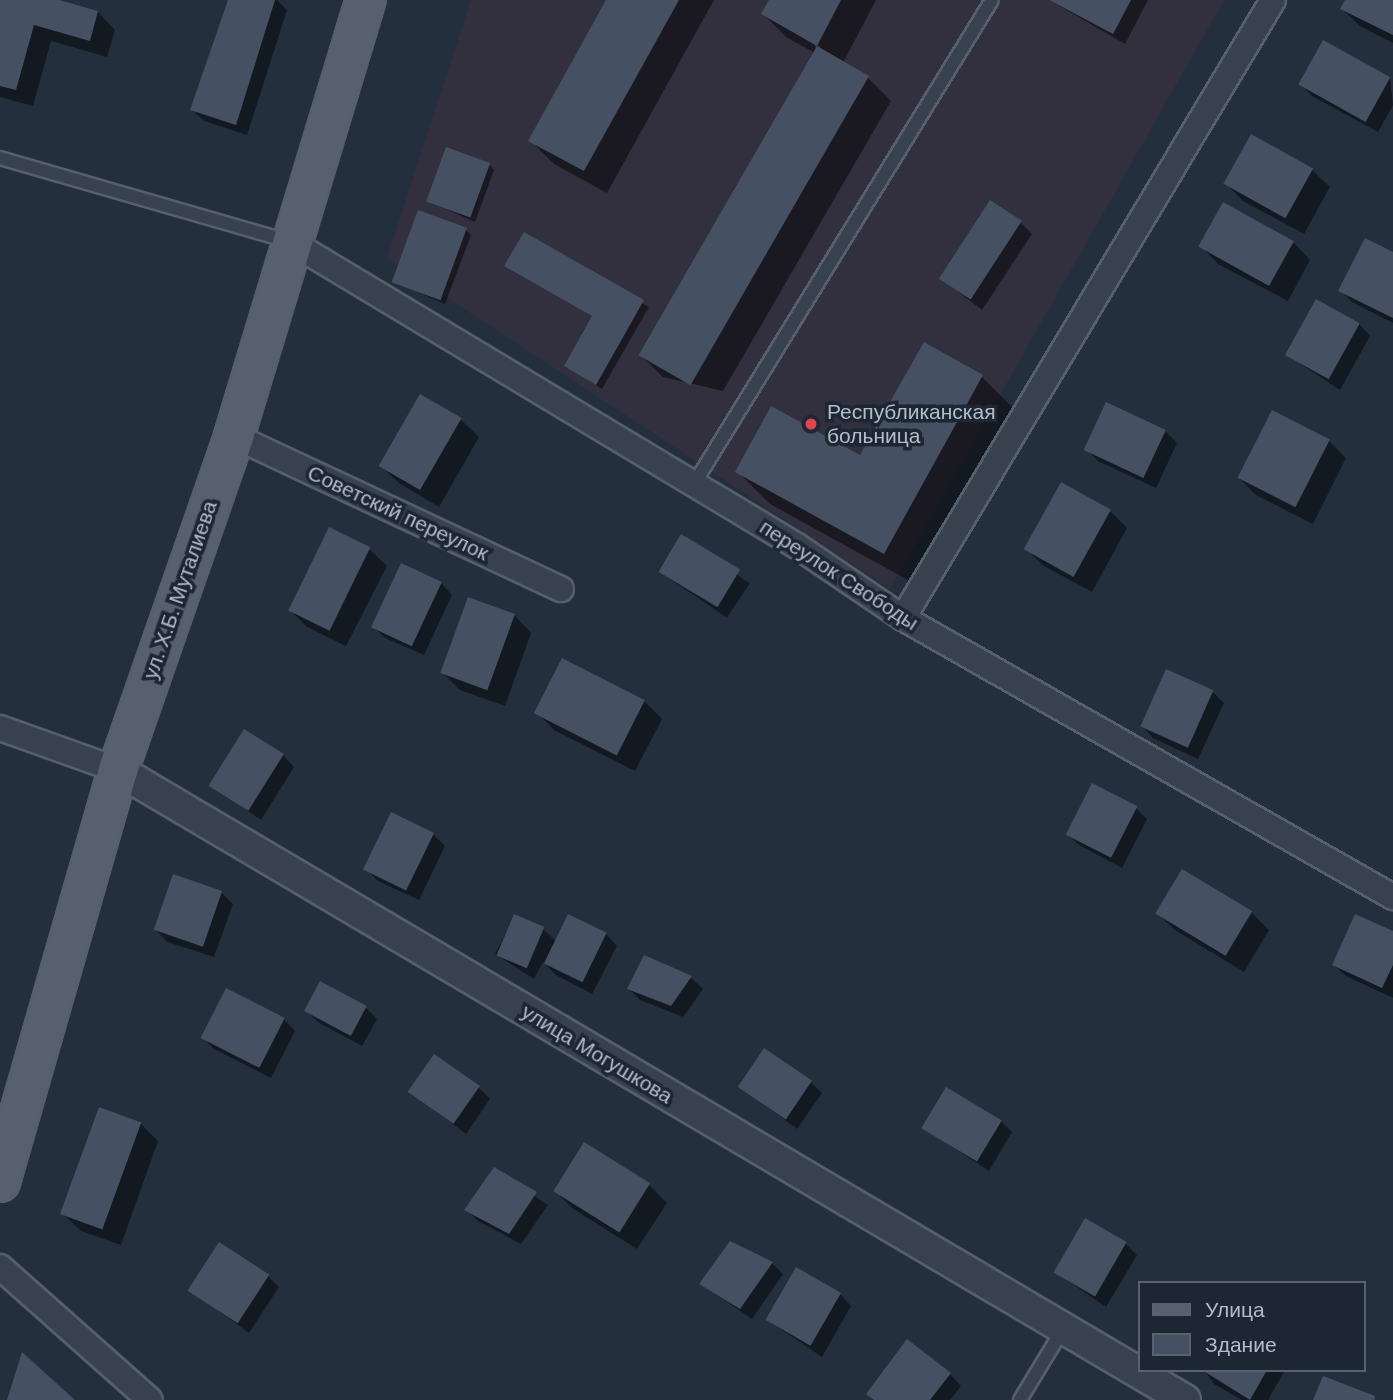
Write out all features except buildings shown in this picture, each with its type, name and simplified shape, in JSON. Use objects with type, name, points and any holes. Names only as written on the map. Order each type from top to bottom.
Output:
[{"type":"main road","name":"ул. Х.Б. Муталиева","points":[[0,1182],[118,770],[234,436],[366,0]]},
{"type":"street","points":[[903,618],[1273,0]]},
{"type":"street","name":"переулок Свободы","points":[[291,242],[797,546],[903,618],[1393,898]]},
{"type":"street","name":"Советский переулок","points":[[234,436],[561,589]]},
{"type":"street","name":"улица Могушкова","points":[[0,728],[118,770],[1185,1400]]},
{"type":"street","points":[[0,1267],[150,1400]]},
{"type":"lane","points":[[694,484],[992,0]]},
{"type":"lane","points":[[0,158],[291,242]]},
{"type":"lane","points":[[1020,1400],[1063,1329]]},
{"type":"shaded area","name":"Республиканская больница","points":[[471,0],[1224,0],[890,589],[387,258]]},
{"type":"place","name":"Республиканская больница","points":[[811,424]]}]
